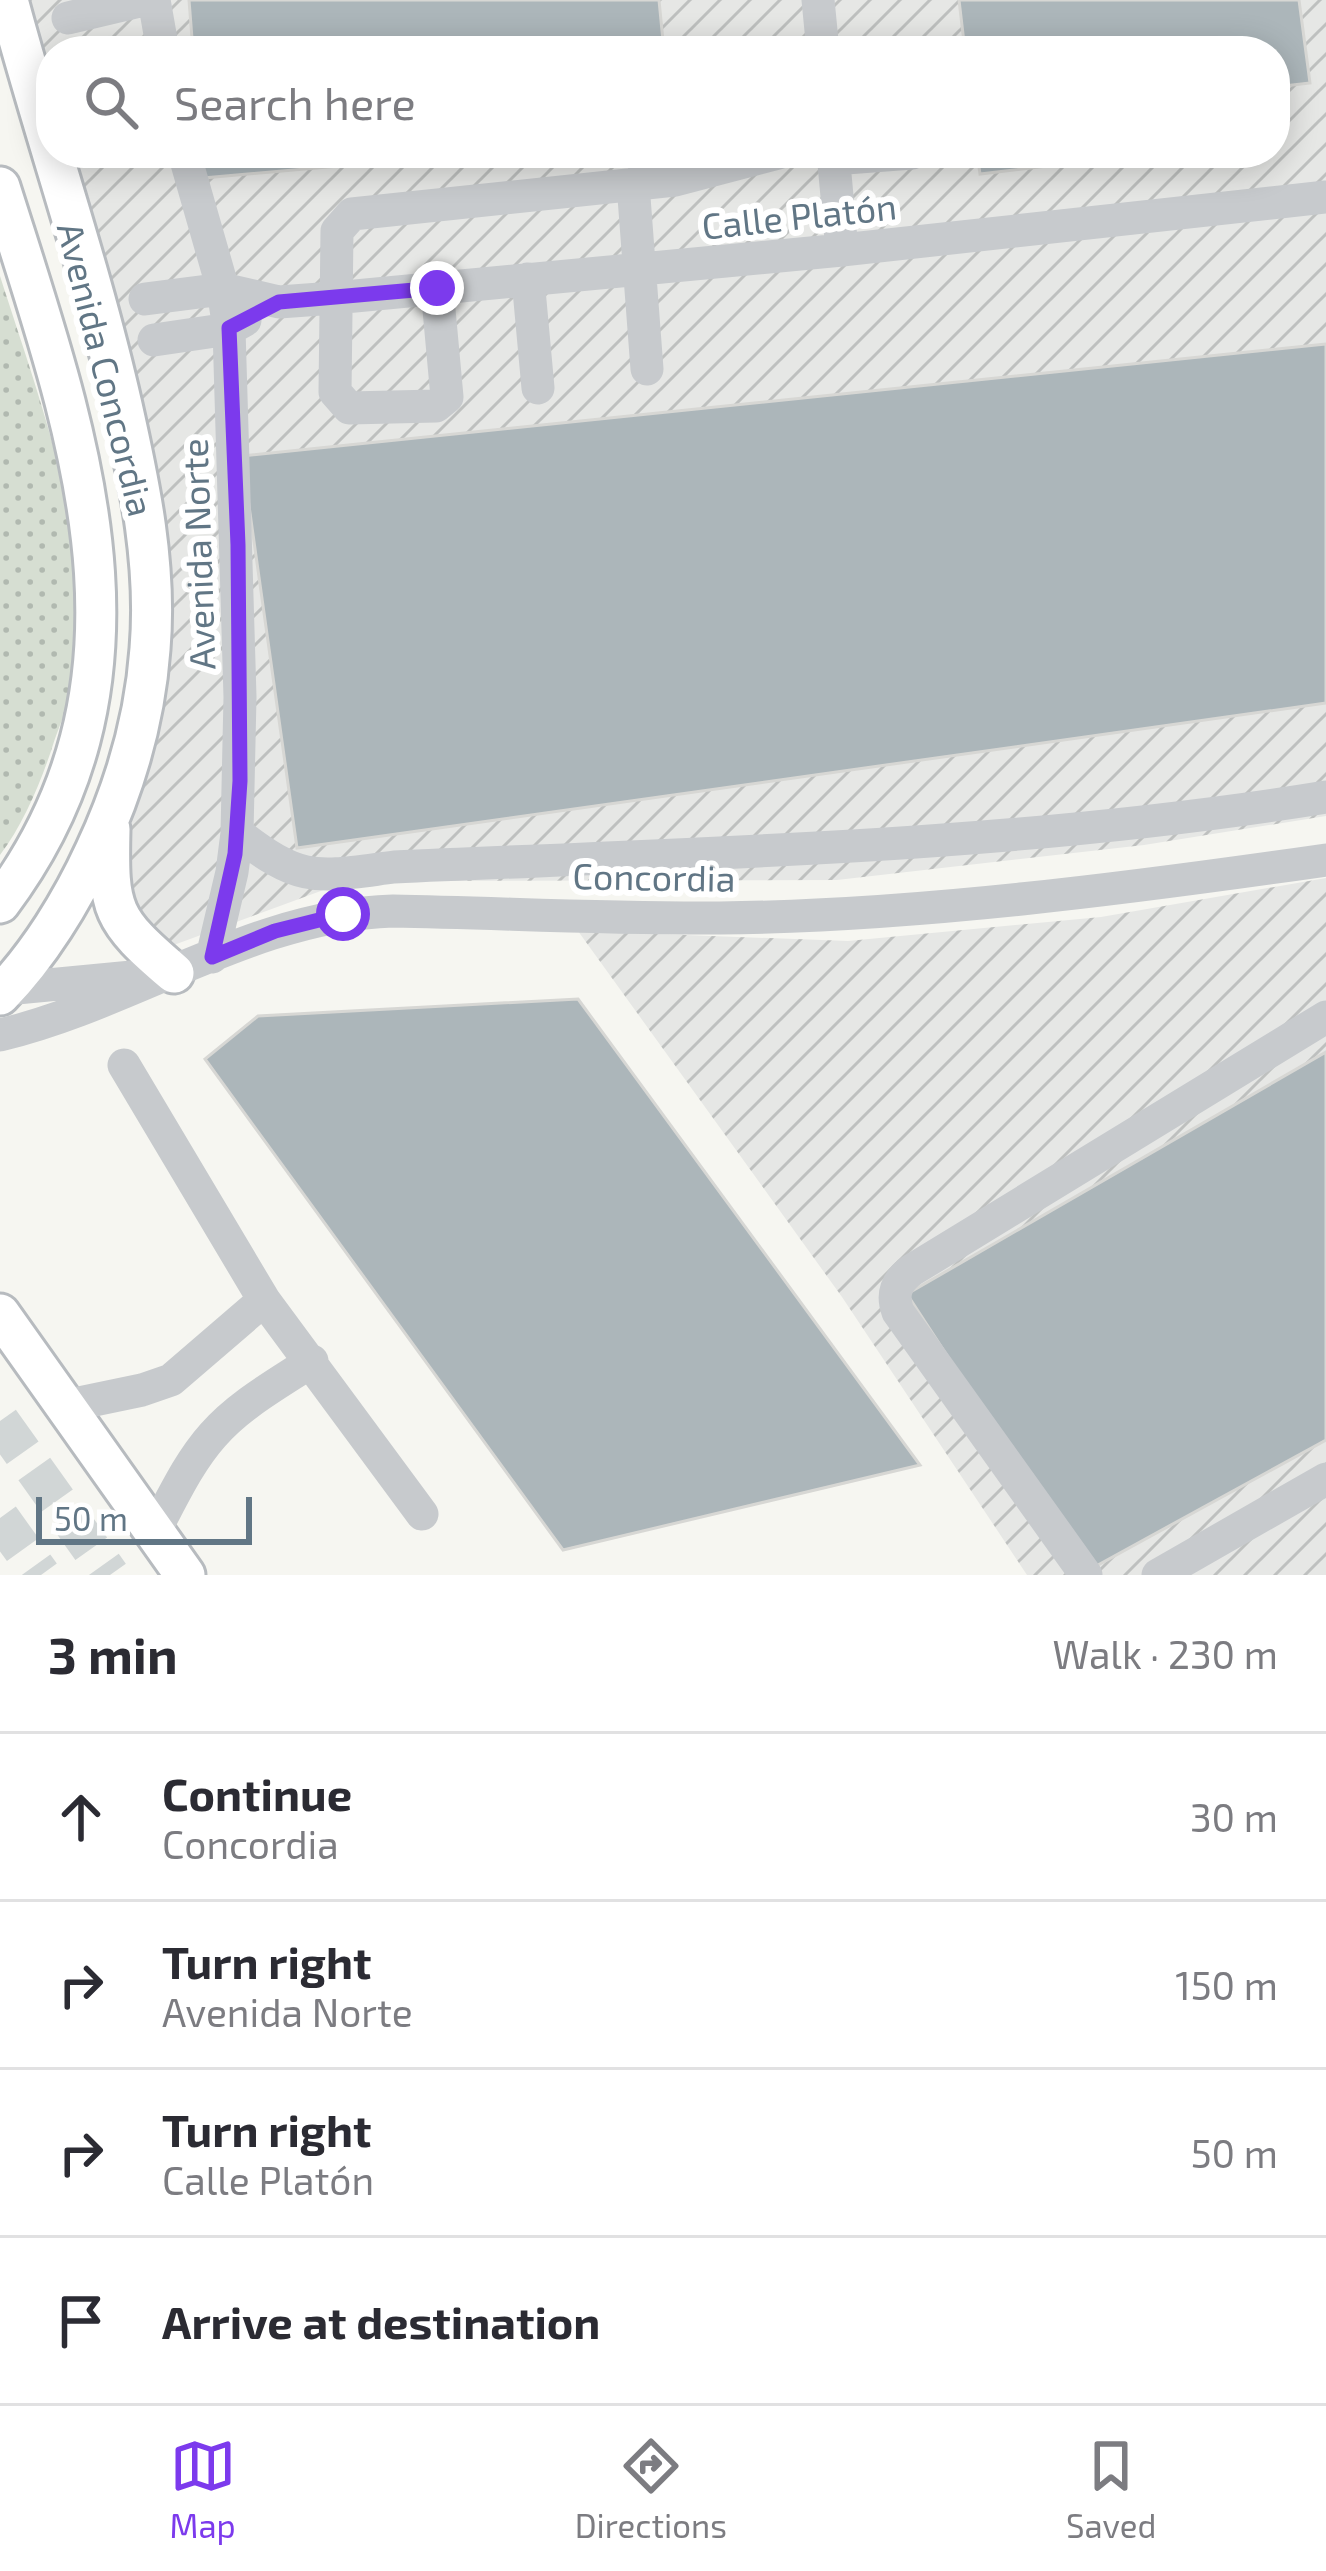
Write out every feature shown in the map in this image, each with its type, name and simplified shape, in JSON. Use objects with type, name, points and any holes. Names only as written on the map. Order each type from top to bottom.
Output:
[{"type":"main road","name":"Avenida Concordia","points":[[8,0],[36,97]]},
{"type":"main road","name":"Avenida Concordia","points":[[3,992],[67,905],[111,817],[135,745],[150,650],[148,546],[140,485],[110,352],[57,168]]},
{"type":"main road","name":"Avenida Concordia","points":[[0,187],[70,412],[90,510],[96,571],[92,678],[85,716],[52,822],[5,893]]},
{"type":"main road","points":[[111,817],[109,876],[115,913],[169,975]]},
{"type":"main road","points":[[0,1314],[185,1575]]},
{"type":"street","points":[[70,23],[144,0]]},
{"type":"street","points":[[154,0],[160,36]]},
{"type":"street","points":[[818,0],[822,36]]},
{"type":"street","name":"Avenida Norte","points":[[188,168],[223,289],[229,328],[240,697],[237,833],[212,957]]},
{"type":"street","points":[[437,288],[447,397],[436,406],[349,408],[334,392],[334,298],[338,231],[352,214],[633,184],[725,168]]},
{"type":"street","points":[[834,168],[842,250]]},
{"type":"street","points":[[633,184],[647,369]]},
{"type":"street","name":"Calle Platón","points":[[145,299],[223,289],[279,302],[334,298],[842,250],[1326,197]]},
{"type":"street","points":[[528,279],[538,388]]},
{"type":"street","name":"Calle Platón","points":[[154,340],[229,328],[279,302]]},
{"type":"street","points":[[237,833],[275,863],[311,875],[329,875],[394,867],[1053,833],[1204,817],[1326,796]]},
{"type":"street","name":"Concordia","points":[[0,1035],[169,975],[275,931],[365,912],[785,915],[992,899],[1326,860]]},
{"type":"street","points":[[3,992],[169,975]]},
{"type":"street","points":[[1086,1575],[898,1312],[898,1284],[912,1270],[1326,1017]]},
{"type":"street","points":[[124,1065],[264,1300],[422,1514]]},
{"type":"street","points":[[65,1406],[171,1380],[264,1300]]},
{"type":"street","points":[[154,1532],[214,1433],[312,1361]]},
{"type":"street","points":[[1158,1575],[1326,1479]]},
{"type":"shaded area","points":[[19,0],[1326,0],[1326,816],[1144,845],[837,880],[348,881],[152,953],[115,888],[160,710],[64,168],[1290,168],[1290,36],[36,36],[36,65]]},
{"type":"shaded area","points":[[0,276],[61,478],[77,583],[78,635],[70,695],[47,762],[0,855]]},
{"type":"shaded area","points":[[1326,878],[1326,1575],[1027,1575],[842,1297],[578,931],[848,941],[1101,917]]},
{"type":"building","points":[[189,0],[659,0],[663,36],[192,36]]},
{"type":"building","points":[[959,0],[1299,0],[1310,83],[1290,85],[1290,36],[963,36]]},
{"type":"building","points":[[202,168],[316,168],[203,178]]},
{"type":"building","points":[[979,168],[1030,168],[980,174]]},
{"type":"building","points":[[1326,344],[1326,703],[297,848],[242,456]]},
{"type":"building","points":[[578,999],[920,1465],[563,1550],[205,1059],[258,1016]]},
{"type":"building","points":[[1326,1052],[1326,1440],[1087,1571],[907,1294]]},
{"type":"tunnel","points":[[0,1421],[110,1575]]},
{"type":"tunnel","points":[[0,1518],[41,1575]]},
{"type":"route","points":[[343,914],[275,931],[212,957],[235,854],[240,781],[238,545],[229,328],[279,302],[437,288]]}]
